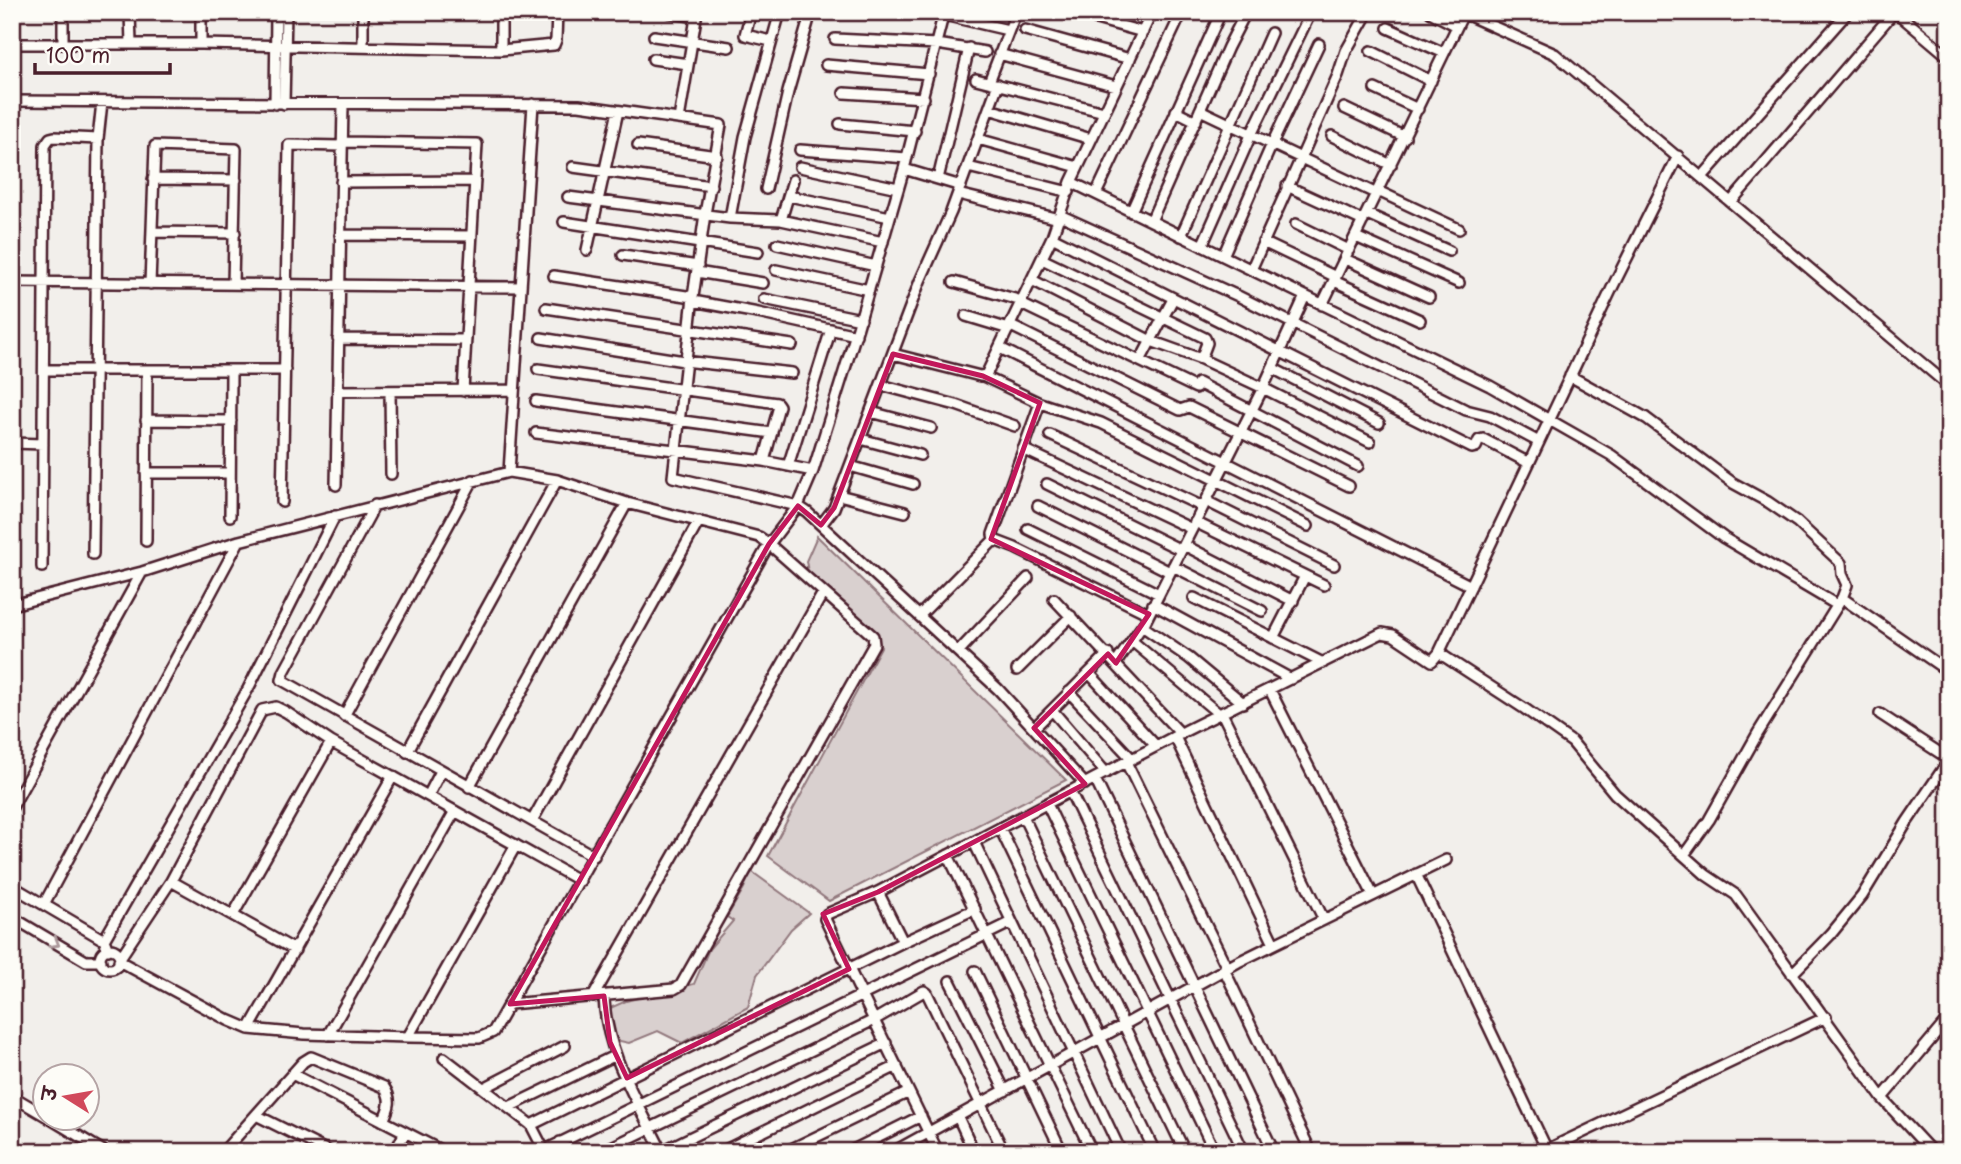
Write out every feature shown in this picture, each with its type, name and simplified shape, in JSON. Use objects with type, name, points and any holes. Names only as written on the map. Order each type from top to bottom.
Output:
[{"type":"street","points":[[63,12],[63,44]]},
{"type":"street","points":[[130,12],[131,44]]},
{"type":"street","points":[[201,12],[201,44]]},
{"type":"street","points":[[276,12],[280,46],[280,104]]},
{"type":"street","points":[[280,46],[286,12]]},
{"type":"street","points":[[363,12],[363,47]]},
{"type":"street","points":[[501,12],[501,50]]},
{"type":"street","points":[[12,44],[201,44],[501,50],[554,45],[557,12]]},
{"type":"street","points":[[669,12],[697,15],[679,119]]},
{"type":"street","points":[[751,12],[745,35],[771,41]]},
{"type":"street","points":[[730,218],[746,137],[780,12]]},
{"type":"street","points":[[766,189],[788,92],[811,12]]},
{"type":"street","points":[[900,12],[944,14],[1008,30]]},
{"type":"street","points":[[821,525],[834,508],[920,281],[968,167],[989,109],[999,54],[1016,12]]},
{"type":"street","points":[[1071,12],[1143,32]]},
{"type":"street","points":[[983,376],[1000,348],[1042,259],[1078,167],[1152,12]]},
{"type":"street","points":[[1096,194],[1182,12]]},
{"type":"street","points":[[1131,212],[1221,12]]},
{"type":"street","points":[[1152,221],[1246,12]]},
{"type":"street","points":[[1202,246],[1251,135],[1311,12]]},
{"type":"street","points":[[1251,270],[1338,75],[1346,51],[1367,12]]},
{"type":"street","points":[[1430,12],[1457,26]]},
{"type":"street","points":[[1702,177],[1848,12]]},
{"type":"street","points":[[1731,201],[1895,12],[1949,57]]},
{"type":"street","points":[[1322,304],[1464,13],[1555,54],[1949,386]]},
{"type":"street","points":[[580,881],[331,741],[276,707],[262,710],[171,880],[119,960],[112,969],[105,967],[101,961],[102,954],[108,950],[116,951],[119,960],[249,1029],[328,1035],[479,1038],[493,1032],[580,881],[769,544],[798,506],[813,471],[861,319],[915,131],[944,14]]},
{"type":"street","points":[[1388,27],[1444,53]]},
{"type":"street","points":[[1025,30],[1130,59]]},
{"type":"street","points":[[1181,236],[1271,33]]},
{"type":"street","points":[[654,36],[729,47]]},
{"type":"street","points":[[835,39],[937,44],[985,52]]},
{"type":"street","points":[[1223,256],[1319,44]]},
{"type":"street","points":[[937,179],[969,48]]},
{"type":"street","points":[[1371,51],[1431,81]]},
{"type":"street","points":[[999,54],[1116,86]]},
{"type":"street","points":[[653,59],[688,64]]},
{"type":"street","points":[[826,65],[929,74]]},
{"type":"street","points":[[976,79],[1104,112]]},
{"type":"street","points":[[1375,89],[1418,109]]},
{"type":"street","points":[[844,93],[923,98]]},
{"type":"street","points":[[12,101],[579,105],[721,125],[684,361],[677,450],[672,476],[798,506],[807,512],[998,689],[1085,784]]},
{"type":"street","points":[[93,554],[98,139],[102,102]]},
{"type":"street","points":[[509,472],[533,104]]},
{"type":"street","points":[[336,485],[343,105]]},
{"type":"street","points":[[1344,108],[1405,137]]},
{"type":"street","points":[[989,109],[1091,139]]},
{"type":"street","points":[[1200,110],[1460,229]]},
{"type":"street","points":[[587,250],[618,111]]},
{"type":"street","points":[[1177,111],[1196,121]]},
{"type":"street","points":[[839,124],[915,131]]},
{"type":"street","points":[[1332,136],[1391,165]]},
{"type":"street","points":[[41,567],[45,145],[54,137],[98,139]]},
{"type":"street","points":[[978,139],[1078,167]]},
{"type":"street","points":[[282,502],[289,144],[477,144],[463,391]]},
{"type":"street","points":[[638,145],[717,156]]},
{"type":"street","points":[[150,284],[155,146],[234,147],[237,151],[233,284]]},
{"type":"street","points":[[800,150],[907,158]]},
{"type":"street","points":[[938,1152],[825,919],[828,912],[878,892],[1156,746],[1385,633],[1393,635],[1432,661],[1439,653],[1678,156]]},
{"type":"street","points":[[573,167],[711,186]]},
{"type":"street","points":[[800,167],[898,188]]},
{"type":"street","points":[[968,167],[1096,194],[1490,386],[1611,455],[1724,538],[1840,601],[1949,672]]},
{"type":"street","points":[[904,169],[937,179],[959,190],[1060,217],[1293,322],[1465,410],[1490,416],[1539,442]]},
{"type":"street","points":[[153,179],[236,180]]},
{"type":"street","points":[[781,220],[793,180]]},
{"type":"street","points":[[341,182],[475,181]]},
{"type":"street","points":[[1287,186],[1449,251]]},
{"type":"street","points":[[789,196],[890,217]]},
{"type":"street","points":[[568,197],[730,218],[781,220],[883,242]]},
{"type":"street","points":[[564,222],[758,252]]},
{"type":"street","points":[[1296,224],[1347,255],[1429,297]]},
{"type":"street","points":[[152,232],[234,233]]},
{"type":"street","points":[[341,235],[472,236]]},
{"type":"street","points":[[1052,237],[1472,448],[1482,439],[1529,463]]},
{"type":"street","points":[[1356,237],[1459,283]]},
{"type":"street","points":[[1263,242],[1420,320]]},
{"type":"street","points":[[777,244],[876,266]]},
{"type":"street","points":[[623,255],[763,283]]},
{"type":"street","points":[[1042,259],[1206,340],[1201,359]]},
{"type":"street","points":[[776,270],[869,290]]},
{"type":"street","points":[[554,276],[693,299],[856,335]]},
{"type":"street","points":[[1032,280],[1151,341],[1201,359],[1370,442]]},
{"type":"street","points":[[12,282],[520,288]]},
{"type":"street","points":[[954,282],[1021,302],[1196,388],[1198,383],[1358,466]]},
{"type":"street","points":[[1116,663],[1149,614],[1252,411],[1306,296]]},
{"type":"street","points":[[764,299],[861,319]]},
{"type":"street","points":[[1140,361],[1173,299]]},
{"type":"street","points":[[546,308],[792,345]]},
{"type":"street","points":[[967,316],[1010,327],[1180,410],[1189,407],[1349,486]]},
{"type":"street","points":[[788,466],[831,329]]},
{"type":"street","points":[[541,338],[684,361],[792,373]]},
{"type":"street","points":[[338,339],[466,340]]},
{"type":"street","points":[[1000,348],[1471,586]]},
{"type":"street","points":[[893,354],[983,376],[1040,403],[1101,424],[1308,526]]},
{"type":"street","points":[[1272,368],[1379,424]]},
{"type":"street","points":[[538,369],[777,403],[779,407],[764,461]]},
{"type":"street","points":[[44,370],[285,370]]},
{"type":"street","points":[[146,370],[146,541]]},
{"type":"street","points":[[230,516],[231,370]]},
{"type":"street","points":[[1570,376],[1646,418],[1733,484],[1768,502],[1797,522],[1841,563],[1847,585],[1709,820],[1684,855]]},
{"type":"street","points":[[881,385],[956,405],[1015,426]]},
{"type":"street","points":[[338,391],[514,390]]},
{"type":"street","points":[[390,391],[391,474]]},
{"type":"street","points":[[536,401],[772,433]]},
{"type":"street","points":[[994,540],[993,534],[1040,403]]},
{"type":"street","points":[[871,412],[931,428]]},
{"type":"street","points":[[146,420],[231,421]]},
{"type":"street","points":[[536,433],[764,461],[813,471]]},
{"type":"street","points":[[1050,435],[1334,565]]},
{"type":"street","points":[[861,439],[920,455]]},
{"type":"street","points":[[12,443],[43,443]]},
{"type":"street","points":[[1023,449],[1324,586]]},
{"type":"street","points":[[850,466],[913,484]]},
{"type":"street","points":[[12,605],[142,572],[240,541],[509,472],[557,480],[627,503],[759,537],[769,544],[873,636],[874,644],[683,982],[674,989],[510,1004]]},
{"type":"street","points":[[146,473],[230,473]]},
{"type":"street","points":[[344,716],[473,480]]},
{"type":"street","points":[[407,752],[557,480]]},
{"type":"street","points":[[1047,484],[1293,601]]},
{"type":"street","points":[[839,495],[905,512]]},
{"type":"street","points":[[469,786],[627,503]]},
{"type":"street","points":[[375,505],[282,677],[284,682],[594,856]]},
{"type":"street","points":[[1038,506],[1262,611]]},
{"type":"street","points":[[104,940],[248,689],[335,516]]},
{"type":"street","points":[[532,821],[699,522]]},
{"type":"street","points":[[1028,529],[1159,594]]},
{"type":"street","points":[[994,540],[1149,614]]},
{"type":"street","points":[[919,616],[994,540]]},
{"type":"street","points":[[44,904],[240,541]]},
{"type":"street","points":[[12,807],[142,572]]},
{"type":"street","points":[[1273,638],[1305,576]]},
{"type":"street","points":[[958,652],[1028,578]]},
{"type":"street","points":[[593,997],[823,593]]},
{"type":"street","points":[[1194,598],[1323,663]]},
{"type":"street","points":[[1054,599],[1108,654],[1178,735],[1274,944]]},
{"type":"street","points":[[1153,604],[1291,679]]},
{"type":"street","points":[[1017,670],[1071,616]]},
{"type":"street","points":[[1142,626],[1188,658],[1243,703]]},
{"type":"street","points":[[1132,641],[1221,714],[1324,920]]},
{"type":"street","points":[[1439,653],[1572,742],[1615,794],[1706,875],[1737,895],[1882,1098],[1932,1152]]},
{"type":"street","points":[[1034,728],[1108,654]]},
{"type":"street","points":[[1088,673],[1156,746]]},
{"type":"street","points":[[1270,690],[1373,895]]},
{"type":"street","points":[[1069,692],[1129,761],[1311,1152]]},
{"type":"street","points":[[1052,710],[1106,773]]},
{"type":"street","points":[[1792,974],[1831,934],[1867,890],[1907,822],[1949,759],[1880,714]]},
{"type":"street","points":[[233,915],[331,741]]},
{"type":"street","points":[[428,796],[441,771]]},
{"type":"street","points":[[249,1029],[393,776]]},
{"type":"street","points":[[1095,779],[1274,1152]]},
{"type":"street","points":[[1070,791],[1244,1152]]},
{"type":"street","points":[[1046,804],[1215,1152]]},
{"type":"street","points":[[328,1035],[455,811]]},
{"type":"street","points":[[1023,816],[1185,1152]]},
{"type":"street","points":[[1000,828],[1155,1152]]},
{"type":"street","points":[[974,842],[1121,1152]]},
{"type":"street","points":[[408,1037],[516,845]]},
{"type":"street","points":[[948,855],[1091,1152]]},
{"type":"street","points":[[893,1152],[1225,969],[1446,860]]},
{"type":"street","points":[[1416,874],[1545,1151],[1826,1017]]},
{"type":"street","points":[[171,880],[295,950]]},
{"type":"street","points":[[12,886],[104,940],[108,950]]},
{"type":"street","points":[[878,892],[903,942]]},
{"type":"street","points":[[531,1125],[975,909]]},
{"type":"street","points":[[12,917],[86,961],[101,961]]},
{"type":"street","points":[[444,1058],[531,1125],[542,1151],[1012,922]]},
{"type":"street","points":[[975,971],[1062,1152]]},
{"type":"street","points":[[950,981],[1005,1091]]},
{"type":"street","points":[[601,1152],[874,1020],[925,991],[1004,1152]]},
{"type":"street","points":[[604,996],[605,1020],[616,1055],[661,1152],[886,1043]]},
{"type":"street","points":[[1882,1098],[1949,1017]]},
{"type":"street","points":[[484,1088],[565,1046]]},
{"type":"street","points":[[509,1107],[616,1055]]},
{"type":"street","points":[[223,1152],[308,1058],[316,1057],[382,1085],[390,1101],[383,1121]]},
{"type":"street","points":[[721,1152],[897,1066]]},
{"type":"street","points":[[292,1074],[444,1152]]},
{"type":"street","points":[[785,1152],[909,1092]]},
{"type":"street","points":[[12,1096],[32,1108]]},
{"type":"street","points":[[256,1115],[330,1152]]},
{"type":"street","points":[[849,1152],[921,1116]]},
{"type":"street","points":[[958,1117],[974,1152]]},
{"type":"street","points":[[72,1132],[104,1152]]},
{"type":"street","points":[[395,1152],[405,1132]]},
{"type":"street","points":[[560,1142],[565,1152]]},
{"type":"highlighted area","points":[[893,354],[983,376],[1040,403],[991,539],[1149,614],[1116,663],[1108,654],[1034,728],[1085,784],[878,892],[823,914],[849,969],[627,1078],[610,1042],[604,996],[510,1004],[769,544],[798,506],[821,525],[834,508]]},
{"type":"shaded area","points":[[817,536],[1066,780],[829,901],[768,856],[881,647],[808,572],[806,561]]},
{"type":"shaded area","points":[[751,871],[809,913],[791,929],[757,975],[748,1007],[682,1043],[658,1031],[629,1043],[615,1040],[608,1009],[626,1001],[694,984],[709,949],[733,921],[727,917]]}]
